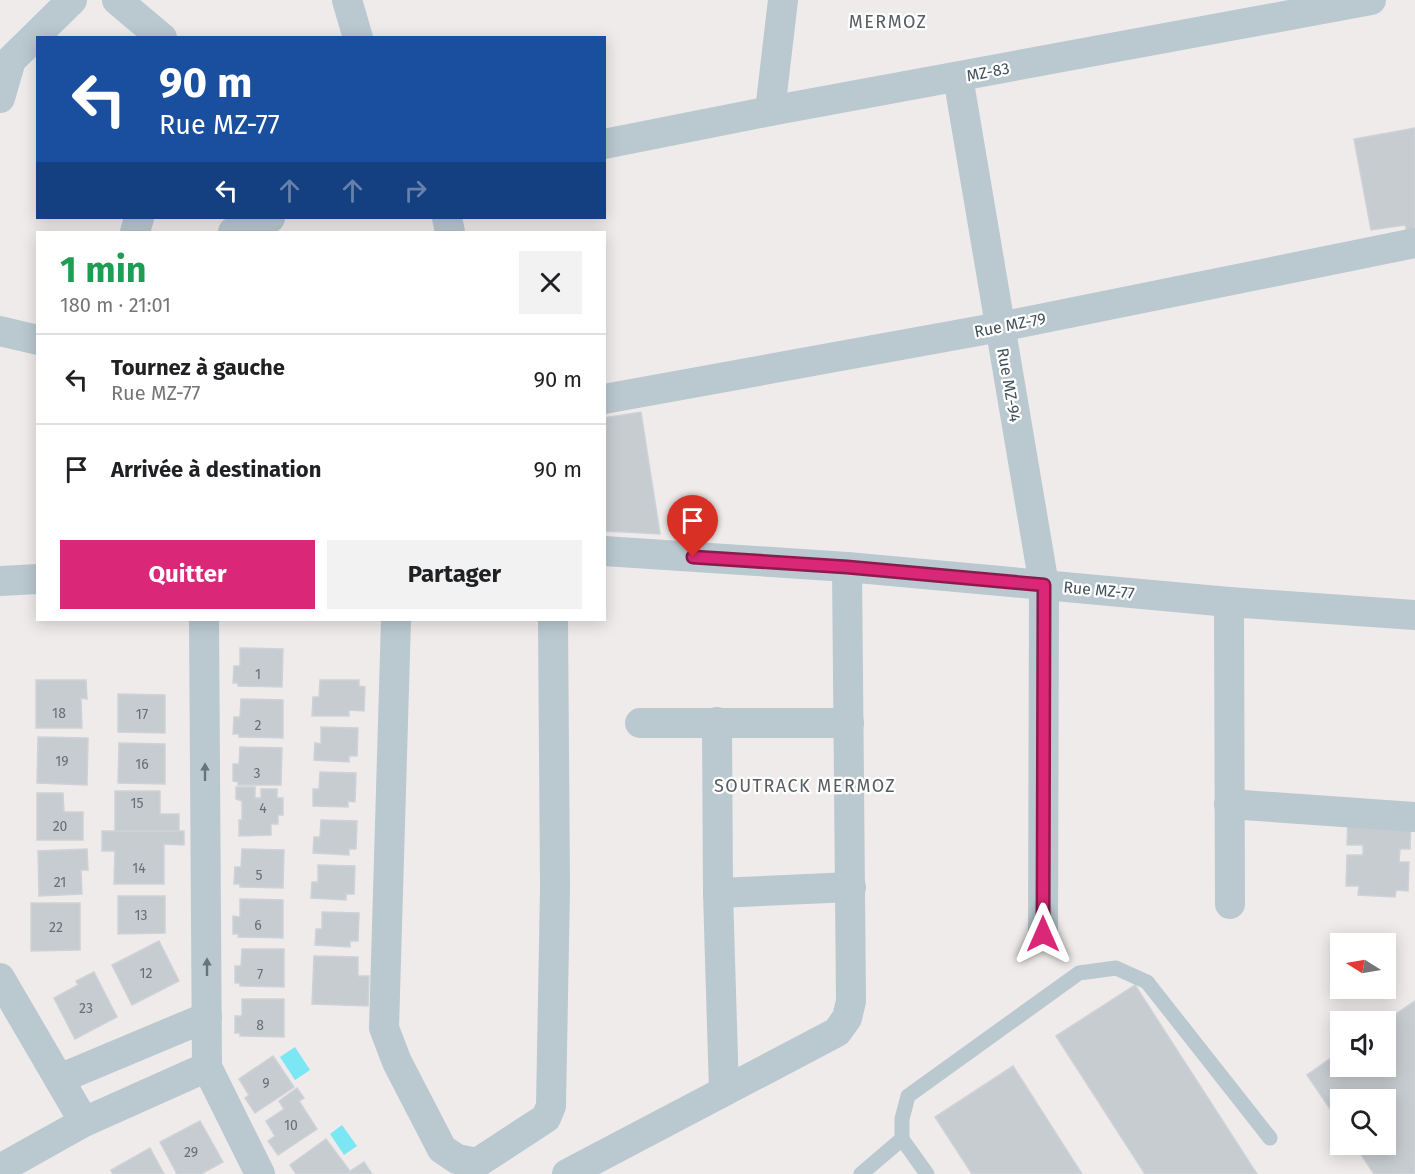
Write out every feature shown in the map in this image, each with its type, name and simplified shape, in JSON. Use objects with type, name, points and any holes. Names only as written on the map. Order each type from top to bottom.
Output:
[{"type":"street","points":[[0,98],[5,56],[72,0]]},
{"type":"street","points":[[117,0],[160,36]]},
{"type":"street","points":[[347,0],[357,36]]},
{"type":"street","points":[[770,111],[783,0]]},
{"type":"street","name":"MZ-83","points":[[606,144],[1371,0]]},
{"type":"street","name":"Rue MZ-94","points":[[958,77],[1044,585],[1043,934]]},
{"type":"street","points":[[235,231],[267,219]]},
{"type":"street","name":"Rue MZ-79","points":[[606,399],[1000,327],[1415,243]]},
{"type":"street","points":[[0,331],[36,340]]},
{"type":"street","name":"Rue MZ-77","points":[[606,551],[847,567],[1229,602],[1415,615]]},
{"type":"street","points":[[567,1174],[837,1032],[847,1018],[851,1001],[851,887],[847,567]]},
{"type":"street","points":[[0,581],[36,579]]},
{"type":"street","points":[[1229,602],[1230,904]]},
{"type":"street","points":[[204,621],[207,1067],[260,1174]]},
{"type":"street","points":[[396,621],[384,1028],[397,1062],[442,1149],[457,1159],[477,1163],[546,1118],[551,1106],[555,888],[553,621]]},
{"type":"street","points":[[717,722],[723,1091]]},
{"type":"street","points":[[640,723],[849,723]]},
{"type":"street","points":[[1230,804],[1415,817]]},
{"type":"street","points":[[718,893],[851,887]]},
{"type":"street","points":[[2,986],[84,1122]]},
{"type":"street","points":[[59,1079],[207,1017]]},
{"type":"street","points":[[0,1169],[84,1122],[207,1067]]},
{"type":"lane","points":[[927,1174],[902,1139],[902,1119],[908,1096],[1079,973],[1116,968],[1147,982],[1270,1138]]},
{"type":"lane","points":[[861,1174],[902,1139]]},
{"type":"water","points":[[295,1047],[310,1070],[295,1080],[280,1057]]},
{"type":"water","points":[[342,1125],[357,1146],[344,1155],[330,1134]]},
{"type":"building","points":[[1415,128],[1415,234],[1408,235],[1405,225],[1371,230],[1354,139]]},
{"type":"building","points":[[641,412],[660,534],[606,531],[606,418]]},
{"type":"building","points":[[240,648],[283,649],[282,687],[238,686],[238,683],[233,683],[234,666],[240,666]]},
{"type":"building","points":[[36,680],[86,680],[87,699],[81,698],[82,728],[36,728]]},
{"type":"building","points":[[320,680],[359,680],[359,686],[365,687],[364,711],[349,710],[349,716],[312,716],[313,697],[319,697]]},
{"type":"building","points":[[118,694],[165,695],[165,733],[118,732]]},
{"type":"building","points":[[241,699],[283,700],[283,738],[239,737],[239,734],[233,734],[234,717],[240,717]]},
{"type":"building","points":[[321,727],[358,728],[357,756],[349,756],[349,762],[314,760],[315,743],[321,744]]},
{"type":"building","points":[[38,737],[88,738],[87,785],[37,783]]},
{"type":"building","points":[[119,743],[165,744],[165,784],[118,783]]},
{"type":"building","points":[[240,747],[282,748],[281,785],[238,785],[238,782],[233,781],[233,764],[239,764]]},
{"type":"building","points":[[320,772],[356,773],[355,802],[348,801],[348,807],[313,806],[313,789],[319,789]]},
{"type":"building","points":[[236,787],[255,787],[255,798],[261,798],[261,789],[277,789],[277,798],[283,798],[283,815],[278,815],[278,824],[271,824],[271,835],[239,836],[242,801],[236,799]]},
{"type":"building","points":[[115,791],[160,791],[160,814],[179,814],[179,832],[115,832]]},
{"type":"building","points":[[37,793],[63,793],[64,812],[83,812],[83,840],[37,840]]},
{"type":"building","points":[[1348,816],[1411,818],[1410,849],[1400,849],[1399,862],[1409,862],[1408,891],[1396,890],[1395,897],[1358,895],[1359,886],[1346,886],[1347,855],[1363,855],[1363,845],[1347,845]]},
{"type":"building","points":[[321,820],[357,821],[356,849],[349,849],[349,855],[313,853],[314,837],[320,837]]},
{"type":"building","points":[[102,831],[184,831],[184,845],[164,844],[164,884],[114,884],[115,851],[102,851]]},
{"type":"building","points":[[87,849],[88,870],[81,870],[82,894],[39,896],[38,851]]},
{"type":"building","points":[[242,849],[284,850],[283,888],[240,887],[240,884],[234,884],[235,867],[241,867]]},
{"type":"building","points":[[318,865],[355,866],[354,894],[346,894],[346,900],[311,898],[312,882],[318,882]]},
{"type":"building","points":[[118,896],[165,896],[165,933],[118,934]]},
{"type":"building","points":[[240,899],[283,900],[283,938],[238,937],[239,934],[233,934],[233,916],[240,917]]},
{"type":"building","points":[[31,903],[80,903],[80,950],[31,951]]},
{"type":"building","points":[[322,912],[359,913],[358,941],[350,941],[350,947],[315,945],[316,929],[322,929]]},
{"type":"building","points":[[159,941],[179,981],[132,1005],[112,965]]},
{"type":"building","points":[[242,949],[284,949],[284,987],[240,986],[240,983],[235,983],[235,966],[241,966]]},
{"type":"building","points":[[314,956],[358,957],[358,976],[369,976],[368,1006],[312,1004]]},
{"type":"building","points":[[94,972],[117,1017],[75,1039],[54,998],[78,985],[76,981]]},
{"type":"building","points":[[1135,985],[1257,1174],[1145,1174],[1056,1036]]},
{"type":"building","points":[[242,999],[284,999],[284,1037],[240,1036],[240,1033],[235,1033],[235,1016],[242,1016]]},
{"type":"building","points":[[1415,1001],[1415,1174],[1374,1174],[1361,1155],[1396,1155],[1396,1089],[1330,1089],[1330,1109],[1307,1075],[1330,1059],[1330,1077],[1396,1077],[1396,1014]]},
{"type":"building","points":[[273,1056],[294,1087],[255,1113],[245,1098],[249,1095],[239,1079]]},
{"type":"building","points":[[1013,1066],[1082,1174],[972,1174],[935,1117]]},
{"type":"building","points":[[297,1088],[304,1098],[299,1101],[317,1129],[278,1155],[268,1141],[275,1136],[266,1121],[284,1109],[279,1101]]},
{"type":"building","points":[[200,1121],[223,1162],[201,1174],[177,1174],[160,1142]]},
{"type":"building","points":[[326,1139],[350,1171],[346,1174],[296,1174],[290,1165]]},
{"type":"building","points":[[150,1148],[164,1174],[113,1174],[111,1170]]},
{"type":"building","points":[[364,1162],[372,1174],[346,1174],[350,1171]]},
{"type":"district","name":"MERMOZ","points":[[888,22]]},
{"type":"district","name":"SOUTRACK MERMOZ","points":[[805,786]]},
{"type":"route","points":[[693,557],[847,567],[1044,585],[1043,934]]}]
